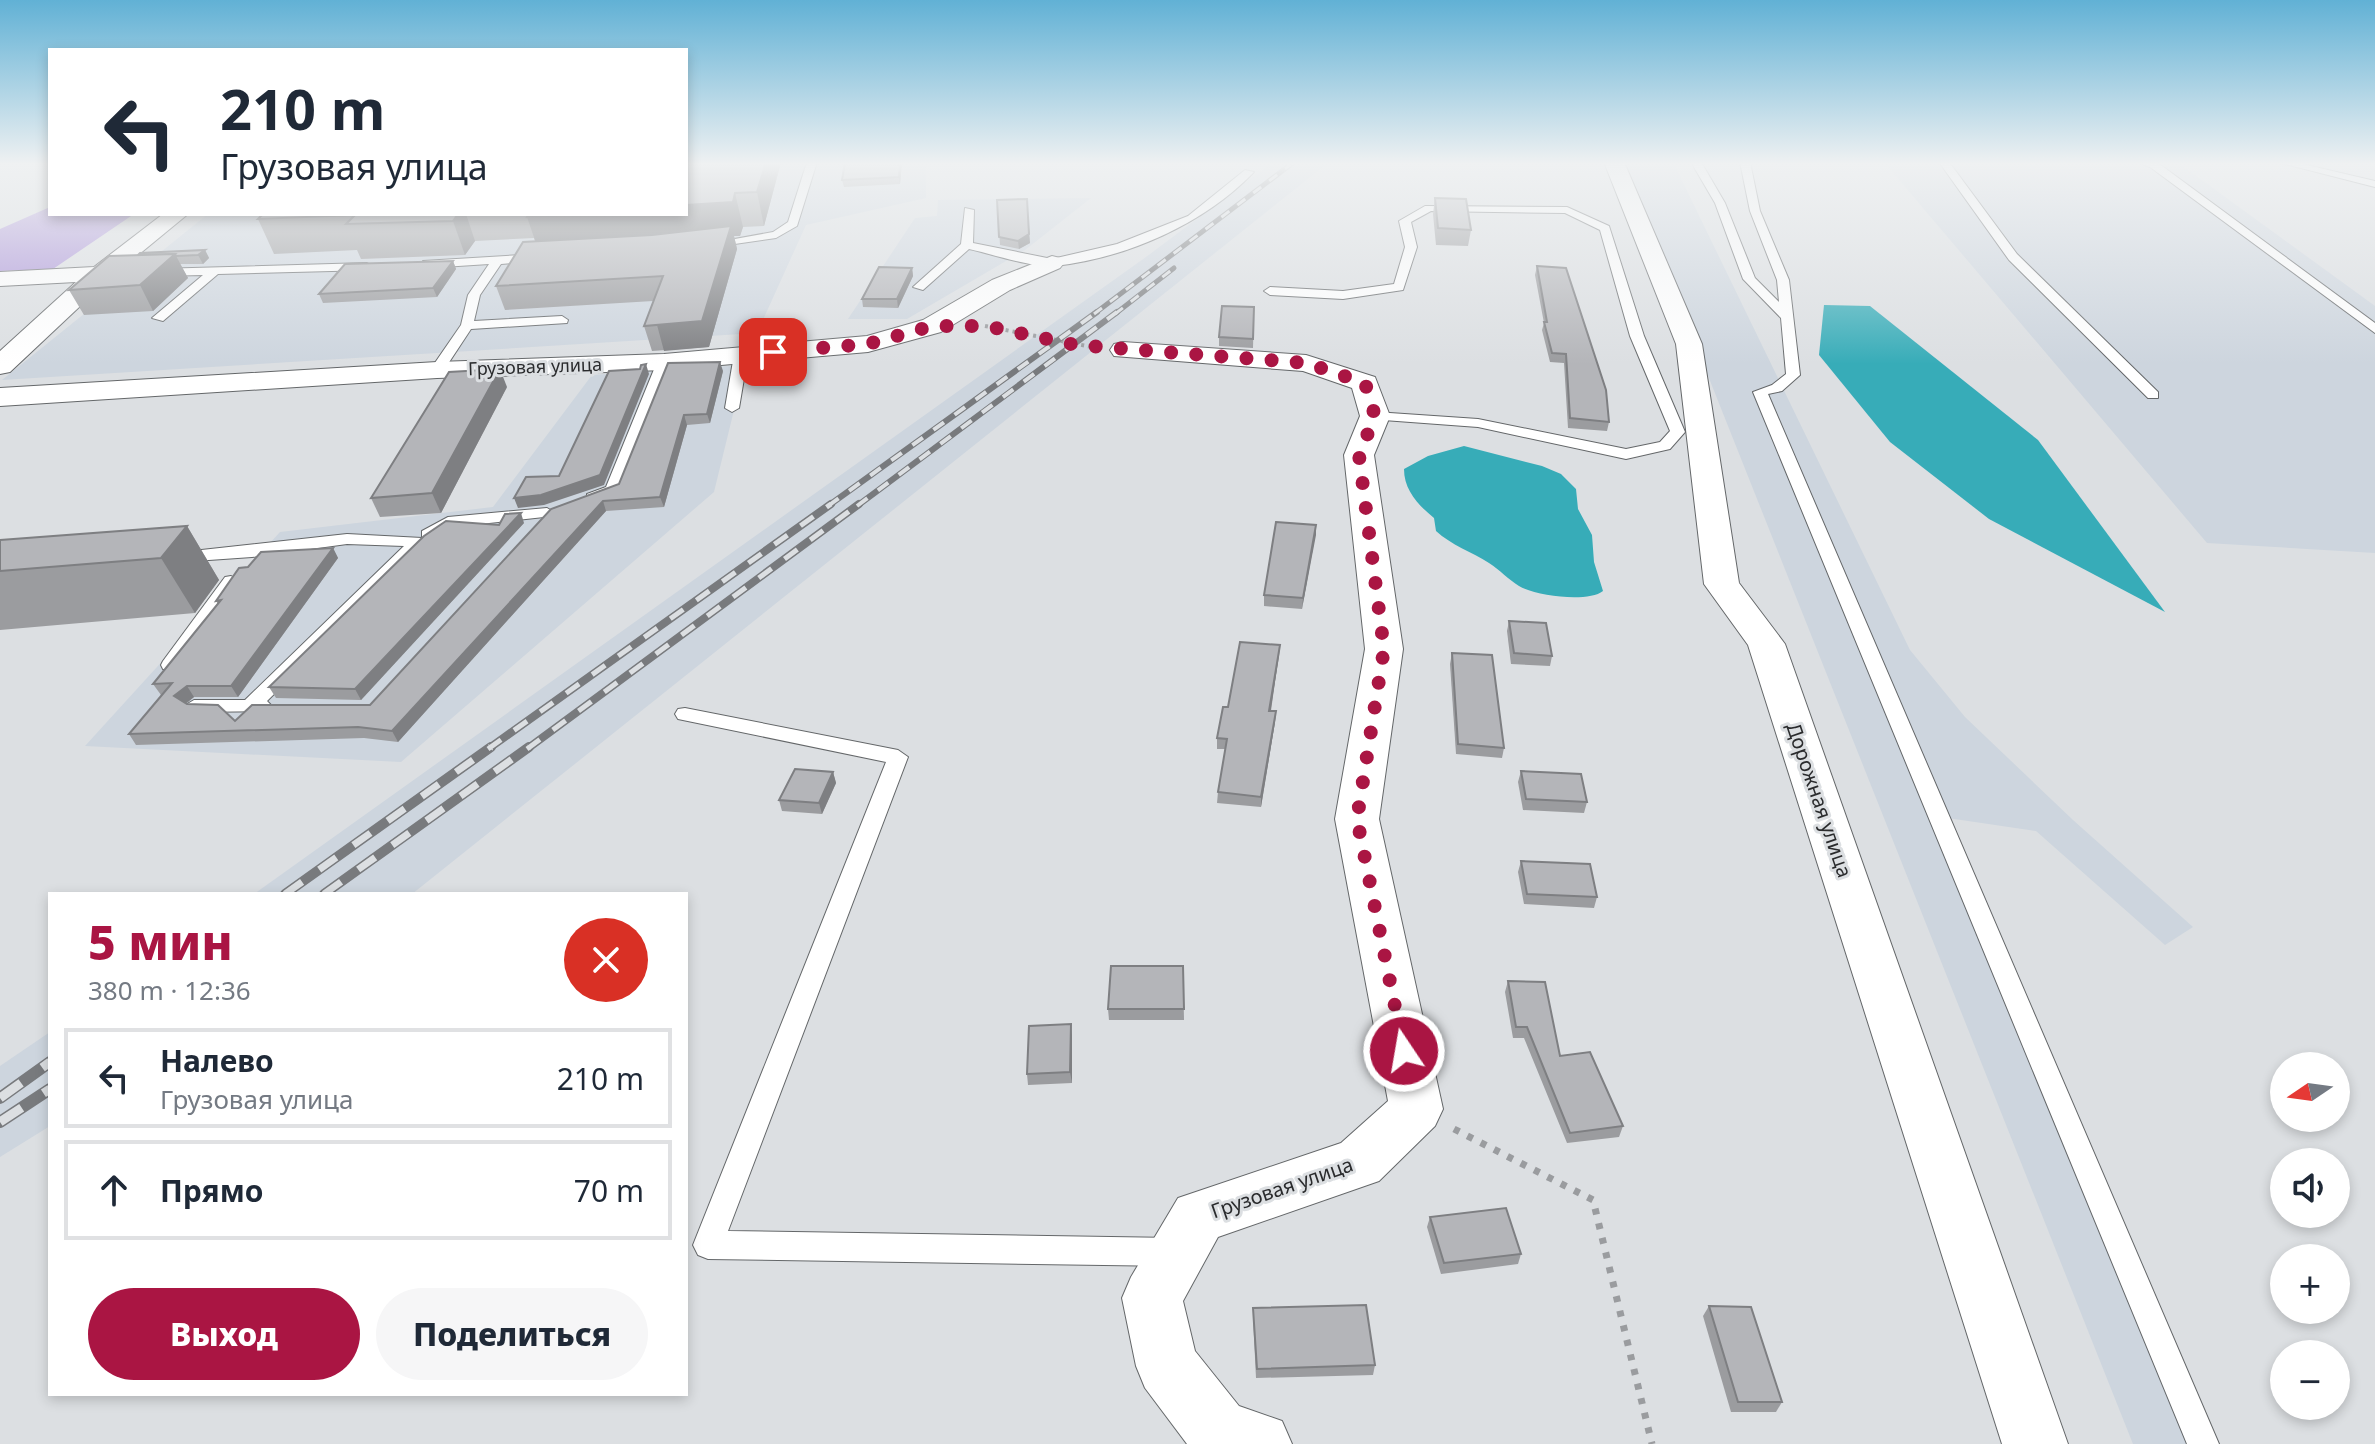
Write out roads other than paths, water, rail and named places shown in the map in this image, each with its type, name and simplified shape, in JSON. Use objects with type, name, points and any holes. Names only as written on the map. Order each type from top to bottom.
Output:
[{"type":"street","points":[[0,366],[100,274],[157,229]]},
{"type":"street","name":"Дорожная улица","points":[[1642,229],[1689,344],[1722,584],[1766,644],[2035,1444]]},
{"type":"street","name":"Грузовая улица","points":[[0,397],[437,370],[664,362],[868,344],[932,326],[1001,285],[1052,263]]},
{"type":"street","points":[[0,279],[100,274]]},
{"type":"street","points":[[1123,350],[1306,363],[1365,383],[1375,416]]},
{"type":"street","name":"Грузовая улица","points":[[1259,1444],[1219,1433],[1167,1366],[1152,1298],[1198,1217],[1359,1163],[1416,1109],[1357,819],[1384,649],[1359,455],[1375,416]]},
{"type":"lane","points":[[695,247],[776,235],[785,229]]},
{"type":"lane","points":[[919,287],[967,245],[968,229]]},
{"type":"lane","points":[[967,245],[1052,263],[1121,247],[1164,229]]},
{"type":"lane","points":[[1270,291],[1343,295],[1399,287],[1411,247],[1407,229]]},
{"type":"lane","points":[[1375,416],[1478,423],[1626,454],[1665,446],[1678,432],[1637,336],[1605,229]]},
{"type":"lane","points":[[1730,229],[1749,279],[1787,317]]},
{"type":"lane","points":[[1762,229],[1783,280],[1793,375],[1777,388],[1760,392],[2203,1444]]},
{"type":"lane","points":[[1993,229],[2013,257],[2153,395]]},
{"type":"lane","points":[[2241,229],[2375,329]]},
{"type":"lane","points":[[406,265],[558,257]]},
{"type":"lane","points":[[437,370],[467,325],[474,295],[497,261]]},
{"type":"lane","points":[[143,273],[376,267]]},
{"type":"lane","points":[[158,318],[215,271]]},
{"type":"lane","points":[[100,274],[128,273]]},
{"type":"lane","points":[[467,325],[562,320]]},
{"type":"lane","points":[[732,408],[741,355]]},
{"type":"lane","points":[[250,706],[418,542],[448,522],[560,508],[613,490],[664,362]]},
{"type":"lane","points":[[526,536],[560,508]]},
{"type":"lane","points":[[158,559],[252,552],[347,539],[418,542]]},
{"type":"lane","points":[[170,666],[252,552]]},
{"type":"lane","points":[[194,706],[279,707]]},
{"type":"lane","points":[[685,714],[898,757],[708,1245],[1178,1252]]},
{"type":"water","points":[[1824,305],[1870,306],[2038,440],[2165,612],[1989,519],[1890,442],[1819,355]]},
{"type":"water","points":[[1464,446],[1542,466],[1561,474],[1576,489],[1578,509],[1592,535],[1594,562],[1603,591],[1596,595],[1574,597],[1527,590],[1436,531],[1434,518],[1409,490],[1404,469],[1428,456]]},
{"type":"railway","points":[[1094,314],[1205,229]]},
{"type":"railway","points":[[1115,314],[1174,268]]},
{"type":"railway","points":[[828,506],[1097,312]]},
{"type":"railway","points":[[857,506],[1117,312]]},
{"type":"railway","points":[[488,749],[831,504]]},
{"type":"railway","points":[[527,749],[859,504]]},
{"type":"railway","points":[[288,892],[491,747]]},
{"type":"railway","points":[[327,892],[529,747]]},
{"type":"railway","points":[[0,1098],[48,1063]]},
{"type":"railway","points":[[0,1122],[48,1090]]}]
